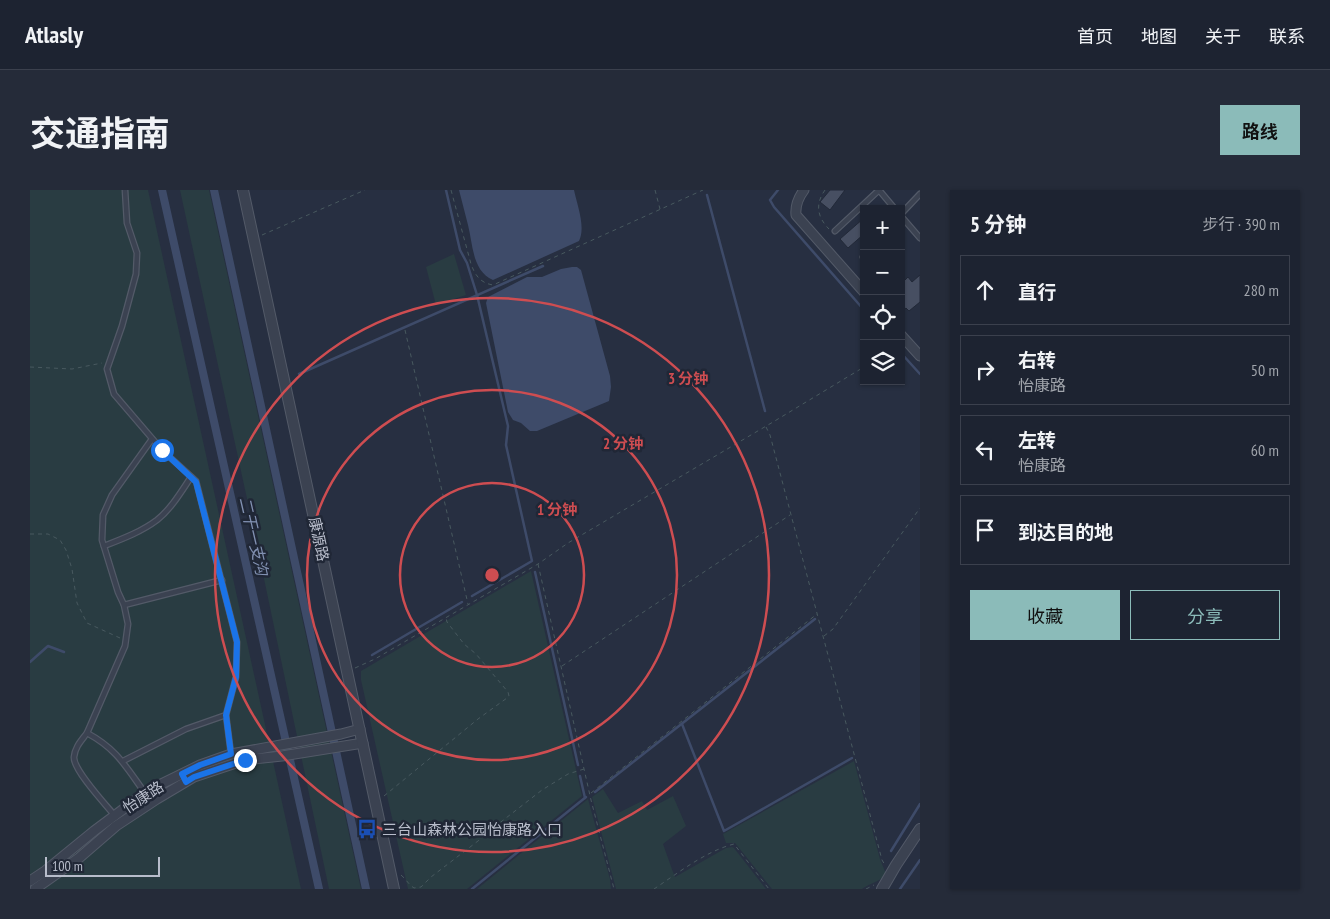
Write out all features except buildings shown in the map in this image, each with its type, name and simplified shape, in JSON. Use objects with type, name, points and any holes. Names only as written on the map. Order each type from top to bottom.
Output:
[{"type":"street","name":"康源路","points":[[243,190],[394,889]]},
{"type":"street","points":[[804,190],[797,202],[796,215],[860,287]]},
{"type":"street","points":[[905,339],[918,351]]},
{"type":"street","name":"怡康路","points":[[30,881],[118,819],[157,799],[200,765],[231,754],[360,729]]},
{"type":"street","name":"怡康路","points":[[35,889],[74,861],[145,793],[184,778],[194,777],[245,760],[363,743]]},
{"type":"street","points":[[882,889],[920,829]]},
{"type":"lane","points":[[125,190],[127,223],[137,253],[136,274],[122,326],[107,369],[114,394],[162,450],[196,482],[237,642],[236,677],[226,715],[231,754]]},
{"type":"lane","points":[[835,231],[879,190],[892,205]]},
{"type":"lane","points":[[905,211],[920,194]]},
{"type":"lane","points":[[905,224],[920,238]]},
{"type":"lane","points":[[118,819],[80,773],[74,759],[76,746],[87,734],[125,646],[128,624],[124,605],[118,592],[102,540],[103,515],[112,495],[152,439]]},
{"type":"lane","points":[[104,546],[136,533],[158,519],[172,504],[191,477]]},
{"type":"lane","points":[[124,605],[222,580]]},
{"type":"lane","points":[[122,761],[186,729],[226,715]]},
{"type":"lane","points":[[87,734],[109,747],[122,761],[145,793]]},
{"type":"lane","points":[[68,853],[74,861]]},
{"type":"path","points":[[254,239],[365,190]]},
{"type":"path","points":[[451,190],[471,264],[476,275],[485,284],[493,285],[703,190]]},
{"type":"path","points":[[656,190],[660,210]]},
{"type":"path","points":[[825,190],[819,201],[820,218],[829,229],[835,231]]},
{"type":"path","points":[[406,330],[468,604]]},
{"type":"path","points":[[30,367],[72,369],[110,361]]},
{"type":"path","points":[[348,672],[375,659],[538,564],[568,543],[860,369]]},
{"type":"path","points":[[766,427],[770,435],[818,614],[882,860],[890,874]]},
{"type":"path","points":[[823,636],[833,629],[920,508]]},
{"type":"path","points":[[562,667],[791,514]]},
{"type":"path","points":[[30,534],[48,534],[60,540],[66,550],[72,569],[78,603],[87,623],[125,641]]},
{"type":"path","points":[[538,564],[590,793],[614,889]]},
{"type":"path","points":[[590,793],[818,614]]},
{"type":"path","points":[[376,802],[509,696],[508,692],[476,654],[464,644],[446,618]]},
{"type":"path","points":[[391,872],[405,878],[408,884],[414,888],[421,887],[431,877],[542,790],[568,774],[585,769]]},
{"type":"path","points":[[654,889],[694,863],[725,846],[734,844],[769,889]]},
{"type":"shaded area","points":[[30,190],[148,190],[301,889],[30,889]]},
{"type":"shaded area","points":[[180,190],[209,190],[361,889],[329,889]]},
{"type":"shaded area","points":[[454,254],[466,295],[436,305],[426,267]]},
{"type":"shaded area","points":[[531,571],[582,796],[467,889],[408,889],[361,680],[361,671]]},
{"type":"shaded area","points":[[854,761],[880,859],[886,874],[881,879],[862,889],[772,889],[735,843],[726,843],[723,834]]},
{"type":"shaded area","points":[[603,789],[618,813],[642,801],[647,810],[673,796],[686,826],[663,844],[675,877],[726,848],[732,847],[766,889],[616,889],[592,797]]},
{"type":"shaded area","points":[[588,799],[610,879],[611,889],[477,889]]},
{"type":"water","points":[[459,190],[574,190],[582,229],[579,241],[493,280],[486,276],[477,264]]},
{"type":"water","points":[[577,267],[581,270],[610,376],[609,401],[537,431],[530,431],[521,423],[513,420],[508,412],[486,303],[488,297],[527,277],[542,277],[561,269]]},
{"type":"waterway","name":"二干一支沟","points":[[162,190],[319,889]]},
{"type":"waterway","points":[[214,190],[366,889]]},
{"type":"waterway","points":[[446,190],[460,250],[467,263],[477,295],[508,426],[506,445],[532,561],[472,596]]},
{"type":"waterway","points":[[778,190],[770,200],[774,207],[860,305]]},
{"type":"waterway","points":[[707,195],[765,411]]},
{"type":"waterway","points":[[299,374],[543,266]]},
{"type":"waterway","points":[[905,357],[920,374]]},
{"type":"waterway","points":[[535,572],[578,765]]},
{"type":"waterway","points":[[372,655],[462,602]]},
{"type":"waterway","points":[[595,792],[815,619]]},
{"type":"waterway","points":[[30,662],[48,646],[64,652]]},
{"type":"waterway","points":[[682,724],[724,831],[852,758]]},
{"type":"waterway","points":[[580,776],[585,798]]},
{"type":"waterway","points":[[472,889],[586,797]]},
{"type":"waterway","points":[[891,851],[920,804]]},
{"type":"waterway","points":[[900,889],[920,860]]},
{"type":"place","name":"三台山森林公园怡康路入口","points":[[367,829]]},
{"type":"route","points":[[162,450],[196,482],[237,642],[236,677],[226,715],[231,754],[200,765],[182,774],[186,782],[194,777],[245,760]]}]
